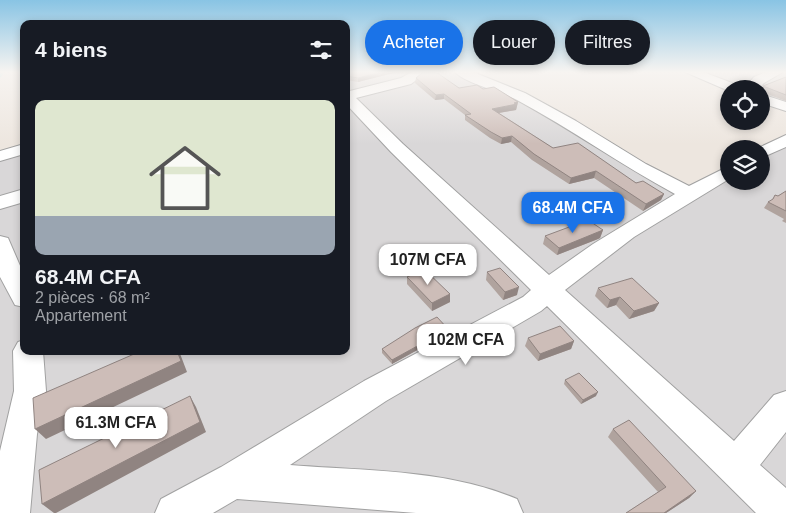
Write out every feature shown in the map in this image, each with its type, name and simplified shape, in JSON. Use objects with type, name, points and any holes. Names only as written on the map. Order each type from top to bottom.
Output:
[{"type":"street","points":[[519,96],[570,124],[640,168],[690,194]]},
{"type":"street","points":[[350,100],[398,148],[784,513]]},
{"type":"street","points":[[770,101],[786,107]]},
{"type":"street","points":[[770,148],[786,140]]},
{"type":"street","points":[[0,156],[20,150]]},
{"type":"street","points":[[175,513],[234,480],[375,391],[532,304],[548,290],[620,238],[720,177]]},
{"type":"street","points":[[0,203],[20,196]]},
{"type":"street","points":[[0,243],[8,269],[20,291]]},
{"type":"street","points":[[10,513],[10,437],[30,391],[28,355]]},
{"type":"street","points":[[735,466],[786,406]]},
{"type":"street","points":[[234,480],[434,495],[503,513]]},
{"type":"shaded area","points":[[350,96],[509,96],[692,200],[720,183],[720,190],[770,190],[770,152],[786,142],[786,513],[0,513],[0,154],[20,149],[20,355],[350,355]]},
{"type":"shaded area","points":[[770,96],[786,96],[786,107],[770,101]]},
{"type":"building","points":[[447,96],[508,96],[518,102],[514,103],[517,104],[492,109],[553,148],[578,143],[636,183],[643,181],[664,194],[646,204],[596,171],[571,178],[534,154],[512,136],[502,138],[465,115],[471,114]]},
{"type":"building","points":[[786,191],[786,211],[768,202],[775,195],[778,196]]},
{"type":"building","points":[[588,220],[603,230],[559,248],[545,236]]},
{"type":"building","points":[[500,268],[519,287],[505,292],[487,272]]},
{"type":"building","points":[[424,269],[450,294],[432,303],[407,277]]},
{"type":"building","points":[[632,278],[659,303],[634,311],[620,297],[610,300],[598,288]]},
{"type":"building","points":[[437,317],[448,329],[392,360],[382,349],[415,328]]},
{"type":"building","points":[[560,326],[574,341],[540,354],[528,338]]},
{"type":"building","points":[[132,355],[179,355],[181,361],[35,429],[33,398]]},
{"type":"building","points":[[579,373],[598,392],[583,400],[565,380]]},
{"type":"building","points":[[190,396],[200,422],[42,504],[39,470]]},
{"type":"building","points":[[629,420],[696,491],[664,513],[626,513],[666,487],[613,429]]}]
